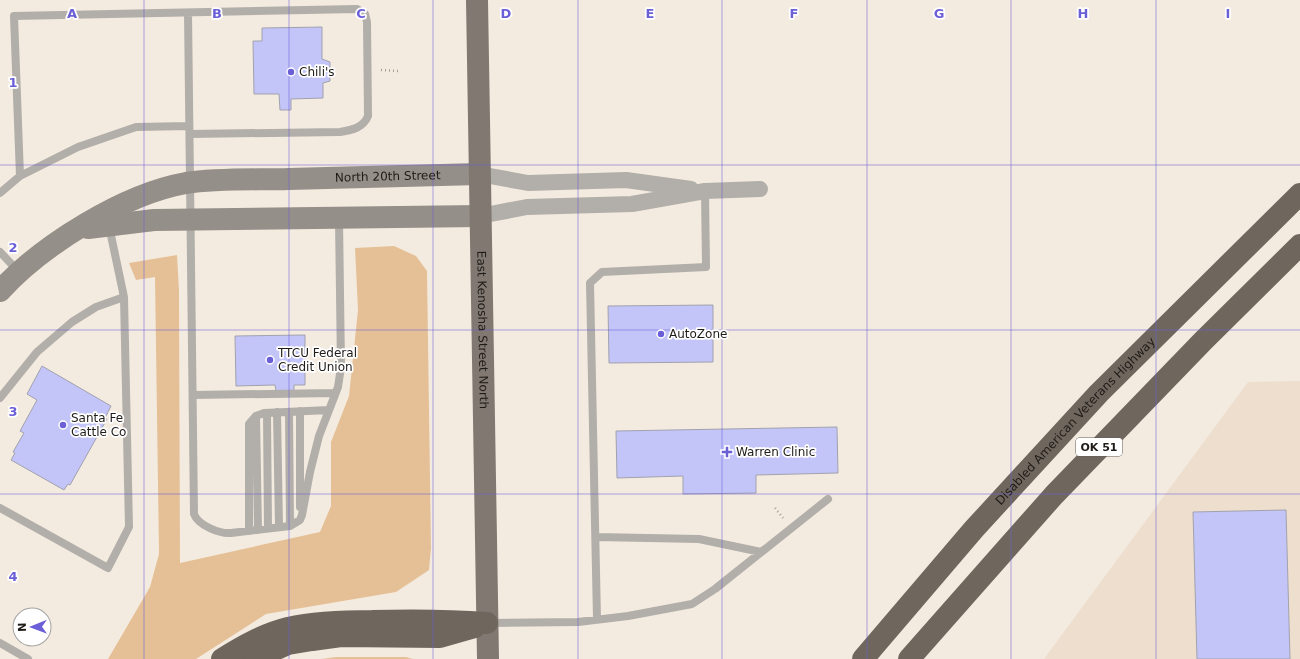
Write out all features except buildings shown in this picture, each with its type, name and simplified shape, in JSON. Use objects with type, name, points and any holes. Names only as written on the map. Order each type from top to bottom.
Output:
[{"type":"highway","name":"Disabled American Veterans Highway","points":[[863,659],[980,523],[1100,393],[1300,194]]},
{"type":"highway","name":"OK 51","points":[[909,659],[999,556],[1087,460],[1203,340],[1300,245]]},
{"type":"highway","points":[[222,659],[264,636],[288,628],[341,622],[439,619],[487,623]]},
{"type":"highway","points":[[254,659],[288,644],[312,640],[341,636],[440,637],[487,623]]},
{"type":"main road","name":"East Kenosha Street North","points":[[477,0],[488,659]]},
{"type":"street","name":"North 20th Street","points":[[0,291],[19,272],[44,252],[108,212],[160,190],[190,183],[479,174],[528,183],[626,180],[705,191]]},
{"type":"street","name":"North 20th Street","points":[[79,229],[154,220],[480,216],[528,207],[632,204],[705,191],[760,189]]},
{"type":"lane","points":[[0,193],[20,176],[78,147],[136,127],[189,130],[340,132],[355,129],[365,123],[368,116],[368,22],[365,14],[357,9],[14,16],[20,176]]},
{"type":"lane","points":[[188,13],[196,518],[203,524],[222,532],[249,531],[290,526],[300,520],[319,436],[335,393],[341,367],[339,218]]},
{"type":"lane","points":[[597,619],[590,283],[602,272],[706,267],[705,191]]},
{"type":"lane","points":[[0,508],[108,568],[129,527],[124,297],[109,226]]},
{"type":"lane","points":[[0,252],[19,272]]},
{"type":"lane","points":[[0,398],[36,352],[72,322],[96,307],[124,297]]},
{"type":"lane","points":[[193,395],[335,393]]},
{"type":"lane","points":[[249,531],[249,424],[256,416],[267,413],[329,410]]},
{"type":"lane","points":[[277,412],[279,527]]},
{"type":"lane","points":[[289,412],[290,526]]},
{"type":"lane","points":[[300,412],[300,520]]},
{"type":"lane","points":[[267,413],[268,528]]},
{"type":"lane","points":[[256,416],[258,530]]},
{"type":"lane","points":[[487,623],[578,622],[628,616],[692,604],[715,589],[828,498]]},
{"type":"lane","points":[[596,537],[699,538],[761,552]]},
{"type":"lane","points":[[0,643],[28,659]]},
{"type":"shaded area","points":[[394,246],[416,256],[427,271],[431,548],[429,570],[396,592],[266,614],[196,659],[108,659],[150,587],[159,554],[155,277],[136,280],[129,263],[177,255],[179,290],[180,563],[320,532],[331,506],[331,442],[349,396],[358,310],[355,248]]},
{"type":"shaded area","points":[[1300,381],[1300,659],[1044,659],[1248,382]]},
{"type":"shaded area","points":[[336,657],[406,657],[413,659],[321,659]]},
{"type":"place","name":"Chili's","points":[[291,72]]},
{"type":"place","name":"AutoZone","points":[[661,334]]},
{"type":"place","name":"TTCU Federal Credit Union","points":[[270,360]]},
{"type":"place","name":"Santa Fe Cattle Co","points":[[63,425]]},
{"type":"place","name":"Warren Clinic","points":[[727,452]]}]
